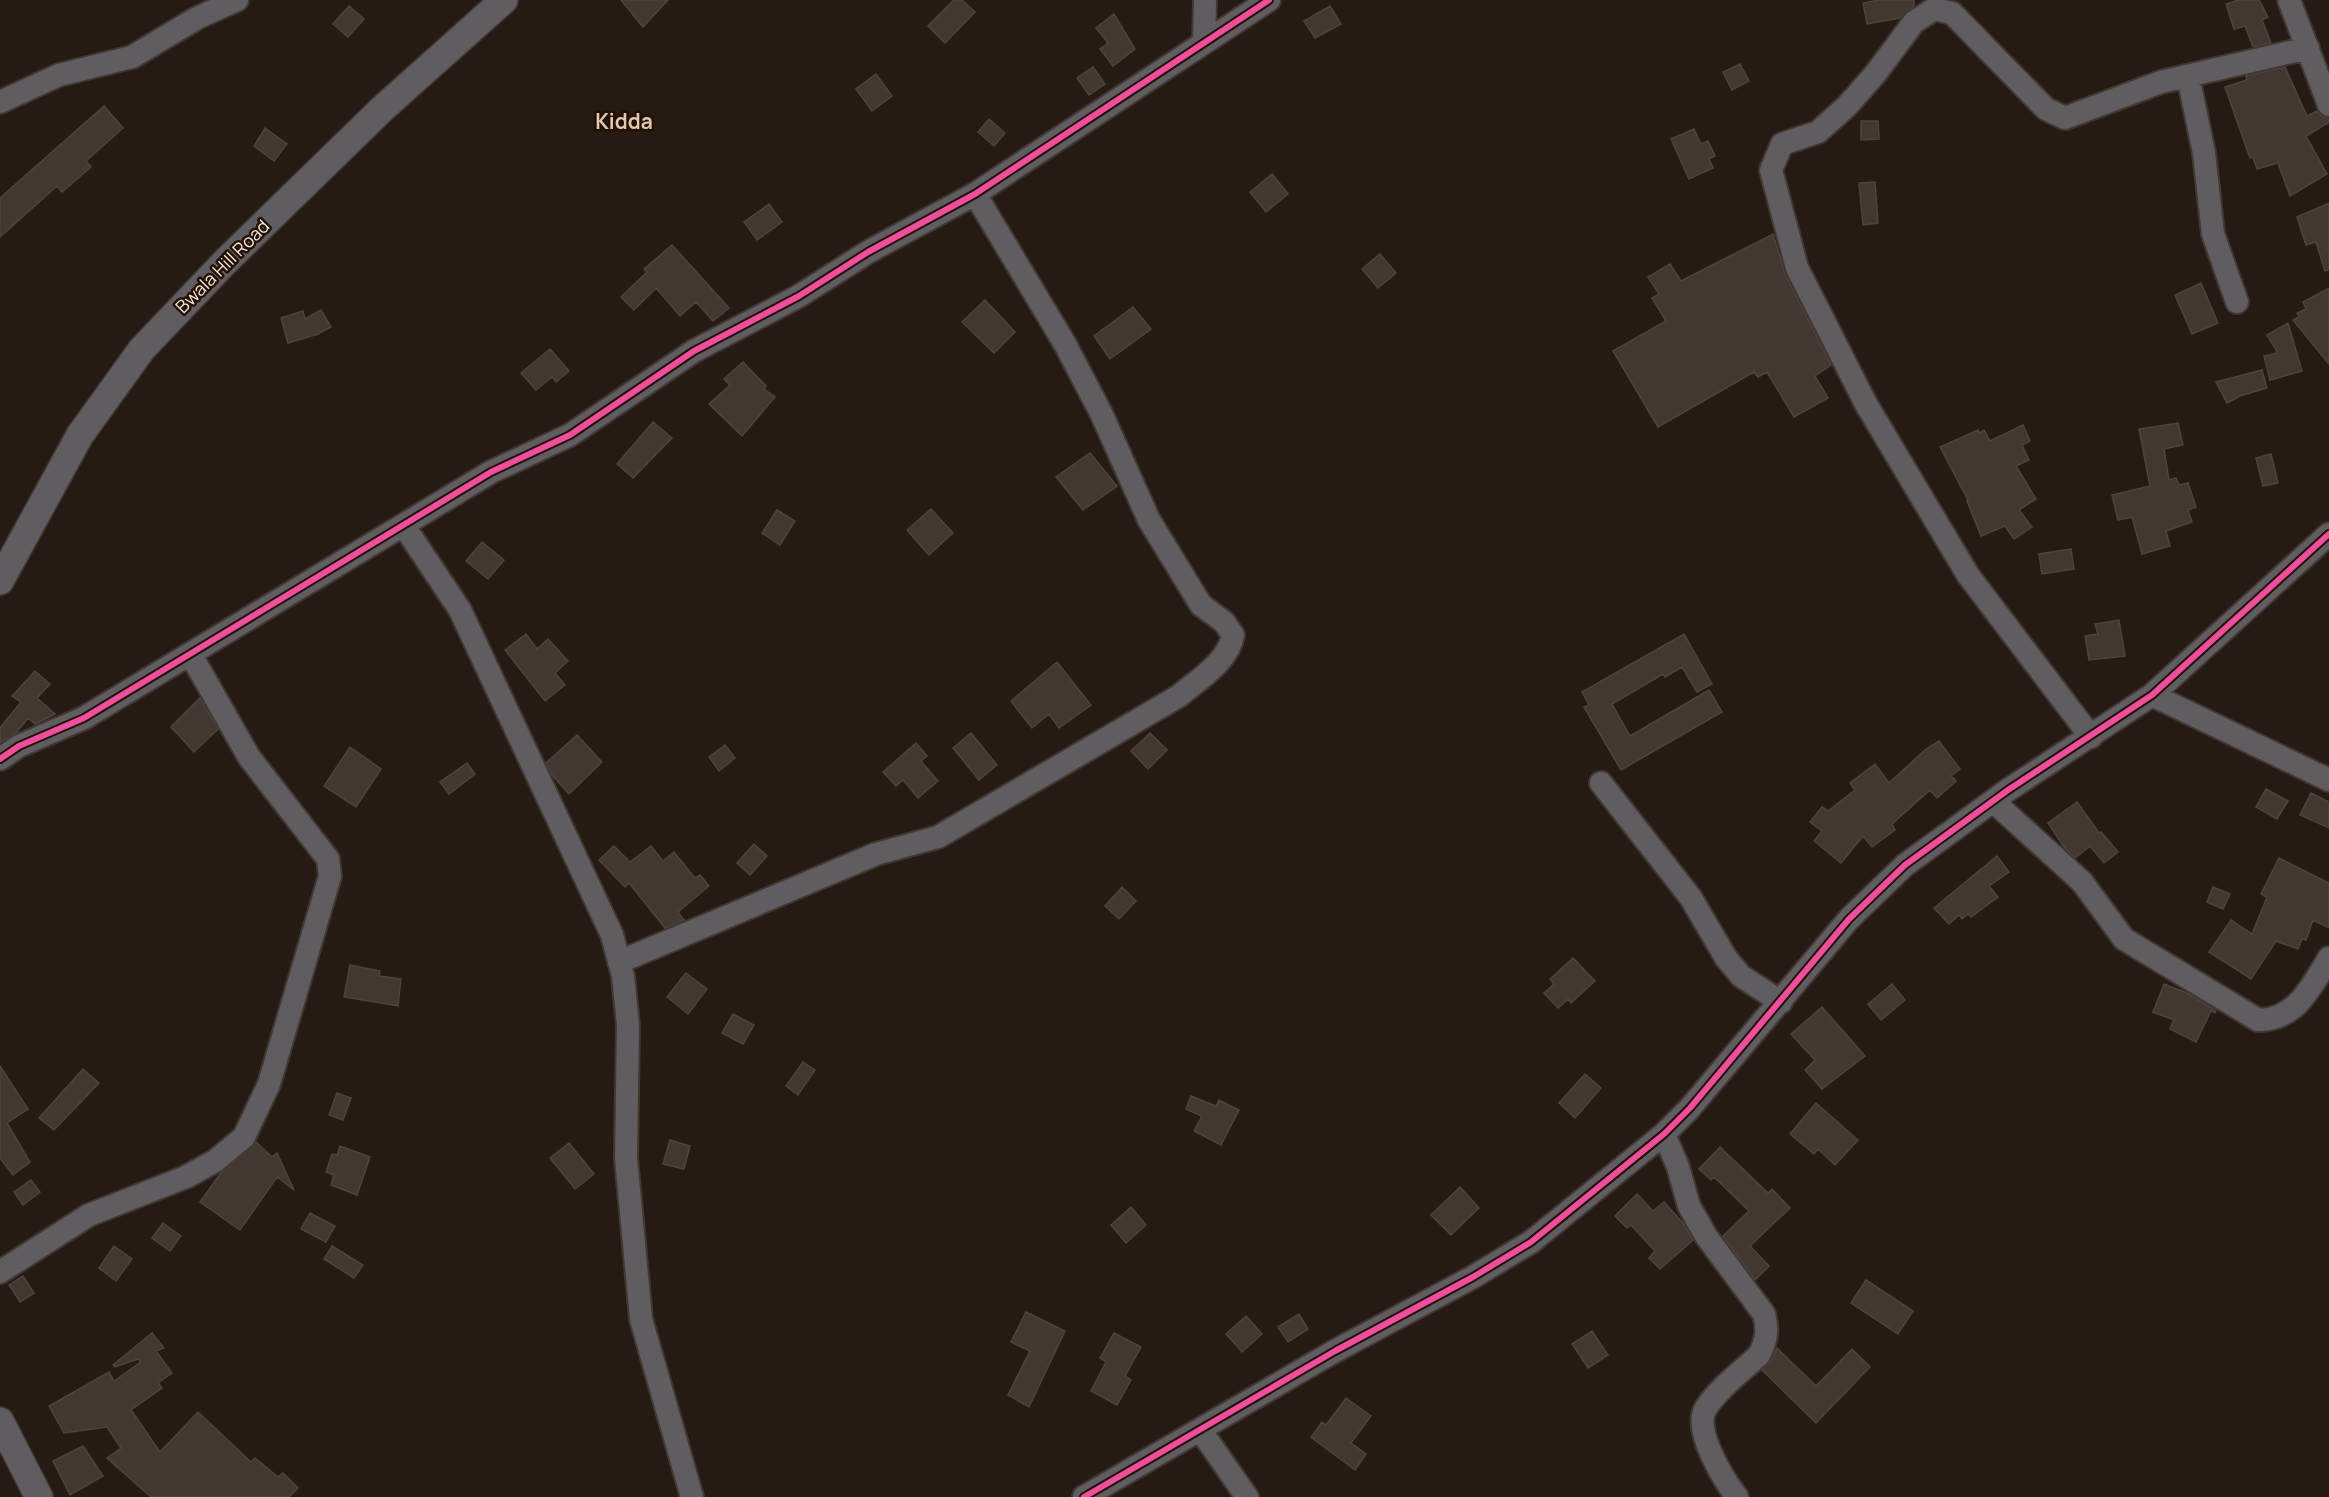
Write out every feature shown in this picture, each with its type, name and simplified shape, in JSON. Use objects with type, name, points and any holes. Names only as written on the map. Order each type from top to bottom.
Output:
[{"type":"street","points":[[0,102],[58,75],[132,57],[197,18],[237,0]]},
{"type":"street","name":"Bwala Hill Road","points":[[0,581],[80,435],[142,349],[226,261],[382,109],[504,0]]},
{"type":"street","points":[[1204,43],[1205,0]]},
{"type":"street","points":[[0,759],[20,746],[84,718],[491,472],[570,435],[694,351],[799,296],[868,252],[975,194],[1269,0]]},
{"type":"street","points":[[2289,0],[2329,105]]},
{"type":"street","points":[[2091,737],[1968,576],[1866,404],[1797,268],[1771,170],[1782,144],[1818,132],[1847,106],[1876,73],[1914,22],[1934,9],[1952,13],[2046,109],[2066,118],[2161,82],[2308,48]]},
{"type":"street","points":[[2188,76],[2204,153],[2213,234],[2237,302]]},
{"type":"street","points":[[619,962],[876,854],[938,837],[1179,696],[1208,672],[1232,646],[1233,635],[1224,622],[1201,605],[1149,520],[1102,416],[1065,344],[975,194]]},
{"type":"street","points":[[404,526],[460,610],[612,935],[619,962],[628,1025],[626,1158],[641,1319],[692,1497]]},
{"type":"street","points":[[1083,1497],[1202,1431],[1335,1351],[1473,1278],[1531,1242],[1664,1134],[1690,1108],[1849,919],[1905,865],[1993,801],[2152,695],[2329,534]]},
{"type":"street","points":[[0,1272],[89,1215],[186,1176],[215,1161],[244,1137],[269,1084],[330,876],[328,859],[249,757],[191,655]]},
{"type":"street","points":[[2152,695],[2329,780]]},
{"type":"street","points":[[1601,783],[1691,898],[1726,958],[1741,976],[1781,1002]]},
{"type":"street","points":[[1993,801],[2082,882],[2124,939],[2258,1020],[2275,1021],[2294,1008],[2307,994],[2329,958]]},
{"type":"street","points":[[1664,1134],[1678,1167],[1689,1206],[1706,1236],[1764,1314],[1767,1328],[1765,1343],[1759,1354],[1704,1410],[1702,1422],[1706,1439],[1724,1480],[1737,1497]]},
{"type":"street","points":[[0,1421],[39,1497]]},
{"type":"street","points":[[1202,1431],[1247,1497]]},
{"type":"building","points":[[621,0],[668,0],[643,27]]},
{"type":"building","points":[[954,0],[962,0],[975,12],[945,43],[928,26]]},
{"type":"building","points":[[1879,0],[1914,0],[1914,6],[1900,18],[1867,24],[1863,3]]},
{"type":"building","points":[[2238,0],[2259,0],[2268,17],[2262,20],[2271,43],[2253,47],[2245,26],[2234,29],[2226,4]]},
{"type":"building","points":[[349,6],[364,19],[348,37],[333,24]]},
{"type":"building","points":[[1330,6],[1341,24],[1315,38],[1304,21]]},
{"type":"building","points":[[1114,14],[1135,49],[1113,66],[1100,49],[1108,43],[1096,28]]},
{"type":"building","points":[[1740,64],[1749,81],[1732,90],[1723,72]]},
{"type":"building","points":[[1093,67],[1105,84],[1089,95],[1077,78]]},
{"type":"building","points":[[2285,67],[2307,116],[2317,111],[2321,116],[2329,118],[2329,122],[2306,136],[2327,174],[2290,196],[2278,163],[2257,169],[2253,157],[2250,158],[2225,87],[2247,80],[2246,76]]},
{"type":"building","points":[[876,74],[892,96],[872,111],[856,89]]},
{"type":"building","points":[[104,106],[123,128],[86,161],[91,167],[62,192],[57,186],[0,237],[0,198]]},
{"type":"building","points":[[989,119],[1005,133],[994,146],[978,132]]},
{"type":"building","points":[[1861,121],[1878,121],[1879,139],[1861,140]]},
{"type":"building","points":[[265,128],[287,144],[274,161],[254,146]]},
{"type":"building","points":[[1694,129],[1701,144],[1708,141],[1715,156],[1709,159],[1713,168],[1689,179],[1671,139]]},
{"type":"building","points":[[1272,174],[1288,194],[1266,212],[1250,192]]},
{"type":"building","points":[[1875,182],[1878,223],[1863,225],[1859,183]]},
{"type":"building","points":[[2329,203],[2329,270],[2325,271],[2316,242],[2306,245],[2297,217]]},
{"type":"building","points":[[769,204],[782,222],[757,240],[744,222]]},
{"type":"building","points":[[1773,234],[1785,274],[1831,365],[1815,376],[1828,398],[1794,417],[1767,372],[1758,377],[1754,372],[1658,427],[1613,351],[1666,321],[1652,298],[1659,294],[1648,277],[1670,264],[1681,281]]},
{"type":"building","points":[[672,245],[729,308],[713,321],[696,302],[680,316],[656,288],[634,310],[621,297],[647,272],[644,269]]},
{"type":"building","points":[[1380,254],[1396,273],[1378,288],[1362,269]]},
{"type":"building","points":[[2201,283],[2218,323],[2192,334],[2175,295]]},
{"type":"building","points":[[2329,288],[2329,364],[2293,320],[2299,317],[2297,313],[2306,309],[2303,302]]},
{"type":"building","points":[[985,300],[1015,332],[994,353],[962,322]]},
{"type":"building","points":[[1133,307],[1151,329],[1110,359],[1094,336]]},
{"type":"building","points":[[321,310],[331,327],[318,334],[288,343],[281,318],[303,311],[305,319]]},
{"type":"building","points":[[2288,323],[2302,371],[2270,380],[2264,356],[2278,353],[2267,335]]},
{"type":"building","points":[[550,349],[569,371],[556,382],[552,377],[536,390],[521,373]]},
{"type":"building","points":[[743,362],[766,386],[764,389],[775,397],[742,436],[709,404],[730,385],[724,379]]},
{"type":"building","points":[[2262,370],[2267,388],[2240,396],[2227,403],[2216,382]]},
{"type":"building","points":[[653,422],[672,438],[633,478],[617,464]]},
{"type":"building","points":[[2178,423],[2183,445],[2164,449],[2169,480],[2176,478],[2179,485],[2188,483],[2196,507],[2188,510],[2192,522],[2166,531],[2170,546],[2142,554],[2132,517],[2118,520],[2112,495],[2150,486],[2139,429]]},
{"type":"building","points":[[2023,425],[2030,441],[2022,445],[2029,460],[2016,466],[2036,499],[2019,510],[2032,527],[2014,539],[2005,526],[1981,536],[1968,500],[1940,447],[1978,430],[1979,433],[1984,430],[1990,441]]},
{"type":"building","points":[[1090,453],[1117,486],[1083,510],[1056,477]]},
{"type":"building","points":[[2271,454],[2278,483],[2263,486],[2256,458]]},
{"type":"building","points":[[931,509],[953,533],[929,555],[907,530]]},
{"type":"building","points":[[777,510],[795,521],[780,545],[762,533]]},
{"type":"building","points":[[482,542],[504,560],[488,579],[466,561]]},
{"type":"building","points":[[2071,549],[2074,569],[2042,574],[2039,554]]},
{"type":"building","points":[[2119,620],[2125,656],[2089,660],[2085,636],[2098,634],[2095,624]]},
{"type":"building","points":[[526,634],[537,649],[548,639],[568,661],[555,673],[565,685],[545,701],[505,650]]},
{"type":"building","points":[[1684,634],[1712,684],[1697,692],[1682,667],[1665,677],[1663,674],[1612,704],[1630,736],[1709,690],[1722,712],[1621,770],[1584,707],[1589,705],[1582,692]]},
{"type":"building","points":[[1057,662],[1091,705],[1059,728],[1049,714],[1032,728],[1011,701]]},
{"type":"building","points":[[35,671],[50,684],[37,698],[55,714],[35,724],[28,718],[16,733],[0,743],[0,728],[21,702],[12,696]]},
{"type":"building","points":[[200,698],[218,729],[194,752],[171,727]]},
{"type":"building","points":[[971,733],[997,765],[979,780],[953,748]]},
{"type":"building","points":[[1150,733],[1167,750],[1148,769],[1131,751]]},
{"type":"building","points":[[577,735],[602,762],[569,794],[552,775],[546,763]]},
{"type":"building","points":[[1939,741],[1960,769],[1951,776],[1956,781],[1937,798],[1930,790],[1892,824],[1895,830],[1872,847],[1863,836],[1841,863],[1814,841],[1822,831],[1810,822],[1822,807],[1828,811],[1855,790],[1850,783],[1875,764],[1889,783],[1926,749]]},
{"type":"building","points":[[916,743],[927,756],[921,761],[938,781],[918,798],[903,780],[896,786],[883,772]]},
{"type":"building","points":[[725,745],[735,758],[719,771],[709,757]]},
{"type":"building","points":[[350,747],[381,769],[356,807],[324,786]]},
{"type":"building","points":[[467,763],[475,774],[449,794],[440,782]]},
{"type":"building","points":[[2266,789],[2288,801],[2277,819],[2256,807]]},
{"type":"building","points":[[2311,793],[2329,802],[2329,828],[2300,815]]},
{"type":"building","points":[[2077,802],[2099,833],[2101,832],[2118,852],[2104,863],[2090,846],[2075,858],[2064,847],[2048,823]]},
{"type":"building","points":[[754,844],[767,856],[750,875],[737,863]]},
{"type":"building","points":[[614,846],[630,862],[651,846],[663,861],[674,852],[695,878],[700,875],[709,886],[678,912],[684,920],[665,928],[629,883],[625,887],[599,860]]},
{"type":"building","points":[[1997,856],[2009,872],[1989,886],[1998,897],[1971,917],[1968,914],[1962,919],[1959,915],[1949,924],[1934,908]]},
{"type":"building","points":[[2279,858],[2329,883],[2329,928],[2313,920],[2306,940],[2302,939],[2298,949],[2276,941],[2251,979],[2209,952],[2231,920],[2252,934],[2267,897],[2261,894]]},
{"type":"building","points":[[1122,887],[1136,901],[1119,919],[1105,906]]},
{"type":"building","points":[[2213,887],[2230,894],[2223,909],[2207,902]]},
{"type":"building","points":[[1573,958],[1595,981],[1571,1003],[1568,999],[1558,1008],[1544,993],[1554,984],[1550,979]]},
{"type":"building","points":[[350,965],[380,971],[379,976],[401,979],[398,1006],[344,997]]},
{"type":"building","points":[[686,973],[707,989],[688,1014],[667,997]]},
{"type":"building","points":[[1892,984],[1905,1000],[1881,1020],[1868,1004]]},
{"type":"building","points":[[2164,984],[2187,993],[2216,1011],[2215,1013],[2211,1011],[2196,1042],[2170,1029],[2174,1020],[2153,1012]]},
{"type":"building","points":[[1822,1007],[1865,1056],[1822,1089],[1805,1070],[1815,1060],[1791,1034]]},
{"type":"building","points":[[733,1014],[754,1025],[743,1044],[722,1033]]},
{"type":"building","points":[[803,1062],[815,1070],[798,1095],[786,1086]]},
{"type":"building","points":[[0,1066],[28,1109],[7,1123],[30,1162],[13,1175],[0,1158]]},
{"type":"building","points":[[83,1069],[99,1083],[54,1130],[39,1118]]},
{"type":"building","points":[[1585,1074],[1601,1088],[1575,1118],[1559,1103]]},
{"type":"building","points":[[337,1093],[351,1098],[343,1120],[329,1115]]},
{"type":"building","points":[[1191,1096],[1216,1106],[1219,1100],[1239,1110],[1221,1145],[1194,1131],[1202,1116],[1186,1109]]},
{"type":"building","points":[[1816,1103],[1858,1140],[1835,1165],[1818,1149],[1814,1154],[1790,1134]]},
{"type":"building","points":[[670,1140],[690,1146],[684,1169],[663,1164]]},
{"type":"building","points":[[256,1142],[272,1157],[277,1153],[294,1190],[277,1177],[240,1230],[200,1202],[220,1174]]},
{"type":"building","points":[[569,1143],[594,1174],[575,1189],[550,1158]]},
{"type":"building","points":[[340,1146],[370,1157],[357,1195],[331,1185],[334,1175],[326,1172],[332,1154],[337,1155]]},
{"type":"building","points":[[1720,1147],[1768,1193],[1772,1189],[1790,1208],[1750,1246],[1769,1266],[1755,1280],[1723,1236],[1749,1211],[1714,1177],[1711,1180],[1699,1169]]},
{"type":"building","points":[[31,1180],[40,1192],[23,1205],[14,1192]]},
{"type":"building","points":[[1460,1187],[1479,1208],[1451,1235],[1431,1215]]},
{"type":"building","points":[[1637,1194],[1653,1211],[1664,1202],[1683,1223],[1693,1240],[1660,1269],[1649,1258],[1655,1251],[1631,1225],[1627,1228],[1615,1216]]},
{"type":"building","points":[[1131,1207],[1146,1225],[1126,1243],[1111,1225]]},
{"type":"building","points":[[310,1213],[335,1226],[326,1242],[301,1229]]},
{"type":"building","points":[[163,1223],[181,1236],[170,1251],[152,1238]]},
{"type":"building","points":[[114,1246],[132,1259],[116,1281],[99,1268]]},
{"type":"building","points":[[332,1246],[363,1265],[354,1278],[324,1259]]},
{"type":"building","points":[[23,1276],[34,1293],[20,1302],[9,1285]]},
{"type":"building","points":[[1866,1280],[1913,1311],[1898,1334],[1851,1303]]},
{"type":"building","points":[[1026,1312],[1065,1331],[1029,1407],[1008,1395],[1030,1351],[1011,1342]]},
{"type":"building","points":[[1299,1314],[1308,1329],[1288,1342],[1278,1327]]},
{"type":"building","points":[[1246,1316],[1262,1334],[1242,1352],[1226,1334]]},
{"type":"building","points":[[1592,1331],[1608,1355],[1588,1368],[1572,1344]]},
{"type":"building","points":[[152,1333],[164,1348],[156,1351],[172,1373],[158,1383],[162,1388],[131,1410],[160,1452],[198,1412],[251,1462],[255,1458],[278,1477],[283,1473],[298,1488],[289,1497],[151,1497],[107,1458],[121,1448],[107,1427],[64,1433],[49,1406],[109,1372],[114,1381],[141,1362],[138,1359],[115,1367],[113,1365]]},
{"type":"building","points":[[1114,1333],[1141,1347],[1125,1376],[1131,1380],[1117,1405],[1091,1391],[1106,1362],[1100,1358]]},
{"type":"building","points":[[1777,1348],[1816,1386],[1852,1349],[1870,1367],[1816,1423],[1762,1370],[1771,1361]]},
{"type":"building","points":[[1346,1398],[1371,1416],[1351,1443],[1366,1454],[1355,1470],[1311,1437],[1322,1422],[1326,1425]]},
{"type":"building","points":[[83,1446],[103,1476],[70,1495],[53,1461]]},
{"type":"cycle path","points":[[0,759],[19,746],[84,718],[491,472],[570,435],[694,351],[799,296],[868,252],[975,194],[1269,0]]},
{"type":"cycle path","points":[[1084,1497],[1335,1351],[1473,1277],[1531,1242],[1664,1134],[1690,1108],[1849,919],[1905,865],[2008,790],[2152,695],[2329,534]]},
{"type":"district","name":"Kidda","points":[[624,121]]}]
